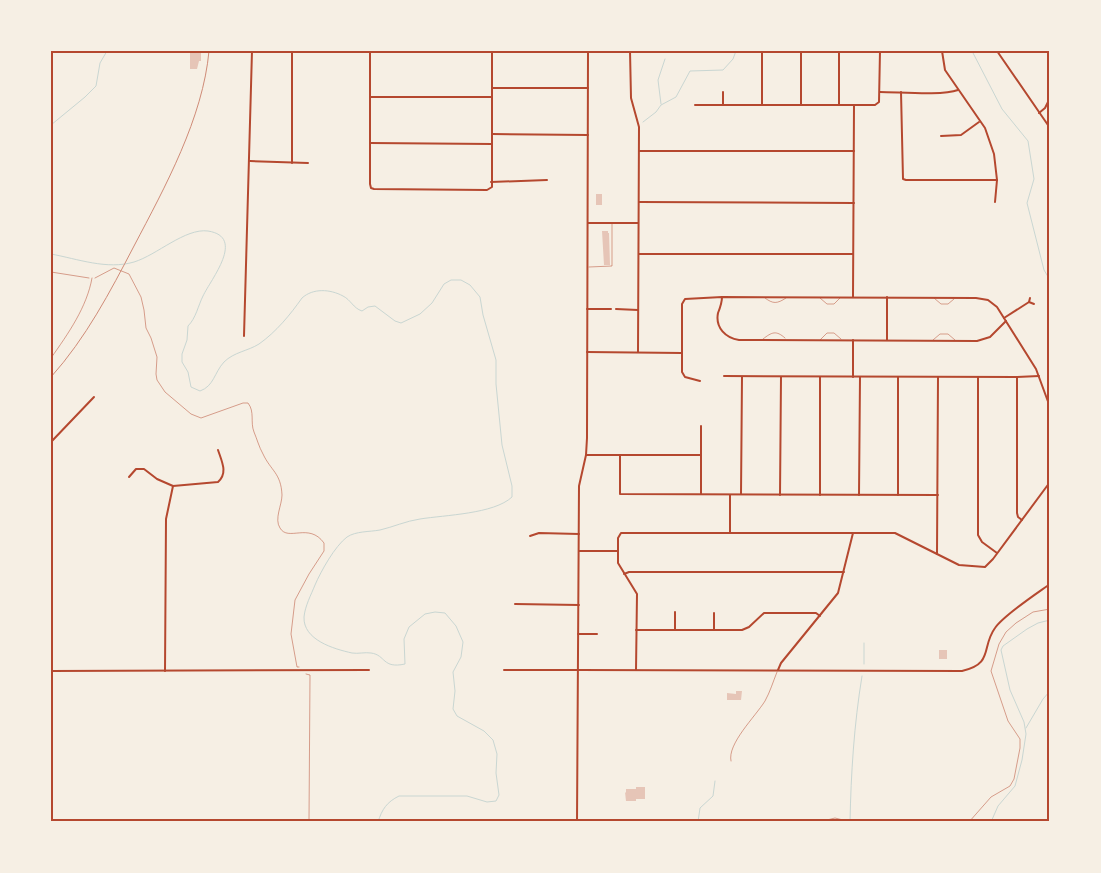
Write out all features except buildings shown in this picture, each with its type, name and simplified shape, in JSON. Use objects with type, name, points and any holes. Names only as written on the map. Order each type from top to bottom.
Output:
[{"type":"street","points":[[370,51],[371,188],[394,190],[487,190],[492,187],[492,51]]},
{"type":"street","points":[[577,822],[579,486],[586,455],[588,51]]},
{"type":"street","points":[[630,51],[630,93],[638,122],[639,151],[638,352]]},
{"type":"street","points":[[762,51],[762,105]]},
{"type":"street","points":[[801,51],[801,105]]},
{"type":"street","points":[[839,51],[839,105]]},
{"type":"street","points":[[696,105],[878,104],[880,92],[880,51]]},
{"type":"street","points":[[942,51],[945,70],[985,128],[994,154],[997,180],[995,202]]},
{"type":"street","points":[[996,51],[1050,128]]},
{"type":"street","points":[[1039,112],[1045,108],[1048,102],[1048,51]]},
{"type":"street","points":[[244,336],[252,52],[332,52]]},
{"type":"street","points":[[292,52],[292,163]]},
{"type":"street","points":[[492,88],[588,88]]},
{"type":"street","points":[[880,92],[954,92],[958,90]]},
{"type":"street","points":[[723,92],[723,105]]},
{"type":"street","points":[[901,92],[902,178],[906,180],[997,180]]},
{"type":"street","points":[[370,97],[492,97]]},
{"type":"street","points":[[853,297],[854,105]]},
{"type":"street","points":[[941,136],[962,135],[980,122]]},
{"type":"street","points":[[492,134],[588,134]]},
{"type":"street","points":[[370,144],[492,144]]},
{"type":"street","points":[[639,151],[854,151]]},
{"type":"street","points":[[250,161],[308,163]]},
{"type":"street","points":[[492,182],[547,180]]},
{"type":"street","points":[[639,202],[854,203]]},
{"type":"street","points":[[588,223],[639,223]]},
{"type":"street","points":[[639,254],[853,254]]},
{"type":"street","points":[[722,297],[718,318],[720,328],[725,335],[739,340],[977,341],[990,337],[1006,322]]},
{"type":"street","points":[[700,380],[687,378],[683,375],[683,301],[688,299],[722,297],[976,298],[988,300],[997,307],[1039,376],[1050,407]]},
{"type":"street","points":[[887,297],[887,340]]},
{"type":"street","points":[[1004,318],[1029,302],[1030,298]]},
{"type":"street","points":[[1029,302],[1034,304]]},
{"type":"street","points":[[587,310],[611,309]]},
{"type":"street","points":[[616,309],[638,310]]},
{"type":"street","points":[[853,340],[853,377]]},
{"type":"street","points":[[587,352],[682,353]]},
{"type":"street","points":[[724,376],[1017,378],[1039,376]]},
{"type":"street","points":[[741,494],[742,376]]},
{"type":"street","points":[[780,494],[781,377]]},
{"type":"street","points":[[820,377],[820,495]]},
{"type":"street","points":[[859,495],[860,377]]},
{"type":"street","points":[[898,377],[898,495]]},
{"type":"street","points":[[937,554],[938,377]]},
{"type":"street","points":[[978,377],[978,536],[982,542],[998,553]]},
{"type":"street","points":[[1017,378],[1017,510],[1018,517],[1022,520]]},
{"type":"street","points":[[51,442],[94,397]]},
{"type":"street","points":[[701,426],[701,494]]},
{"type":"street","points":[[129,477],[136,469],[144,469],[157,479],[173,486],[218,482],[224,477],[225,472],[218,450]]},
{"type":"street","points":[[586,455],[701,455]]},
{"type":"street","points":[[620,455],[620,494],[938,495]]},
{"type":"street","points":[[636,670],[637,594],[618,563],[618,538],[620,534],[895,533],[962,566],[985,567],[998,553],[1050,482]]},
{"type":"street","points":[[165,670],[166,519],[173,486]]},
{"type":"street","points":[[730,494],[730,533]]},
{"type":"street","points":[[530,536],[538,533],[579,534]]},
{"type":"street","points":[[778,671],[781,663],[838,593],[853,533]]},
{"type":"street","points":[[579,551],[618,551]]},
{"type":"street","points":[[624,574],[629,572],[844,572]]},
{"type":"street","points":[[504,670],[962,671],[972,669],[983,661],[995,628],[1050,584]]},
{"type":"street","points":[[515,604],[578,605]]},
{"type":"street","points":[[675,612],[675,630]]},
{"type":"street","points":[[714,613],[714,630]]},
{"type":"street","points":[[636,630],[746,629],[764,613],[816,613],[820,616]]},
{"type":"street","points":[[578,634],[597,634]]},
{"type":"street","points":[[51,671],[369,670]]},
{"type":"lane","points":[[587,267],[612,266],[612,223]]},
{"type":"lane","points":[[51,358],[86,300],[92,278]]},
{"type":"lane","points":[[764,297],[772,303],[778,303],[787,297]]},
{"type":"lane","points":[[819,297],[827,304],[834,304],[842,297]]},
{"type":"lane","points":[[933,297],[941,304],[948,304],[957,297]]},
{"type":"lane","points":[[763,339],[772,332],[778,332],[787,340]]},
{"type":"lane","points":[[819,340],[827,333],[834,333],[842,340]]},
{"type":"lane","points":[[933,341],[940,334],[948,334],[956,341]]},
{"type":"lane","points":[[731,761],[730,756],[734,743],[756,716],[768,696],[778,671]]},
{"type":"path","points":[[51,272],[92,278],[114,268],[131,276],[143,305],[145,323],[152,338],[157,357],[157,380],[165,392],[191,414],[201,418],[243,403],[248,403],[253,431],[262,454],[281,482],[282,505],[277,522],[279,527],[284,533],[302,532],[315,535],[324,543],[324,550],[298,594],[291,628],[297,667],[305,667],[306,675],[310,675],[309,822]]},
{"type":"path","points":[[969,822],[991,797],[1010,786],[1014,779],[1020,742],[1008,721],[992,671],[998,647],[1006,632],[1016,623],[1033,612],[1050,609]]},
{"type":"path","points":[[819,822],[835,818],[851,822]]},
{"type":"waterway","points":[[51,125],[96,86],[100,63],[107,51]]},
{"type":"waterway","points":[[643,122],[656,112],[661,105],[676,97],[690,71],[723,70],[733,59],[736,51]]},
{"type":"waterway","points":[[972,51],[1002,109],[1028,141],[1034,179],[1027,203],[1044,270],[1050,280]]},
{"type":"waterway","points":[[661,104],[658,80],[665,59]]},
{"type":"waterway","points":[[51,254],[92,263],[124,264],[143,259],[181,238],[199,231],[208,231],[219,235],[224,241],[223,259],[188,326],[187,340],[182,354],[182,362],[188,372],[191,387],[200,391],[211,383],[224,362],[232,356],[259,344],[282,323],[302,298],[311,292],[327,291],[338,294],[362,311],[368,307],[375,306],[395,321],[401,323],[420,314],[432,303],[444,284],[451,280],[461,280],[470,285],[480,297],[483,315],[496,360],[496,384],[502,445],[512,486],[512,497],[504,503],[482,510],[415,520],[347,537],[333,552],[321,573],[308,601],[304,617],[305,625],[309,632],[321,642],[352,653],[376,654],[388,663],[398,665],[405,664],[404,639],[409,627],[425,614],[445,613],[456,626],[463,642],[461,657],[453,672],[455,691],[453,709],[457,716],[484,731],[493,740],[497,754],[496,773],[499,795],[496,801],[487,802],[467,796],[399,796],[386,806],[378,822]]},
{"type":"waterway","points":[[991,822],[998,806],[1015,786],[1026,734],[1024,722],[1010,690],[1001,650],[1003,646],[1027,629],[1038,623],[1050,620]]},
{"type":"waterway","points":[[864,643],[864,664]]},
{"type":"waterway","points":[[850,822],[853,749],[862,676]]},
{"type":"waterway","points":[[1026,728],[1043,699],[1050,691]]},
{"type":"waterway","points":[[698,822],[700,808],[713,796],[715,781]]},
{"type":"railway","points":[[51,377],[75,347],[97,314],[170,176],[191,127],[205,76],[209,51]]}]
